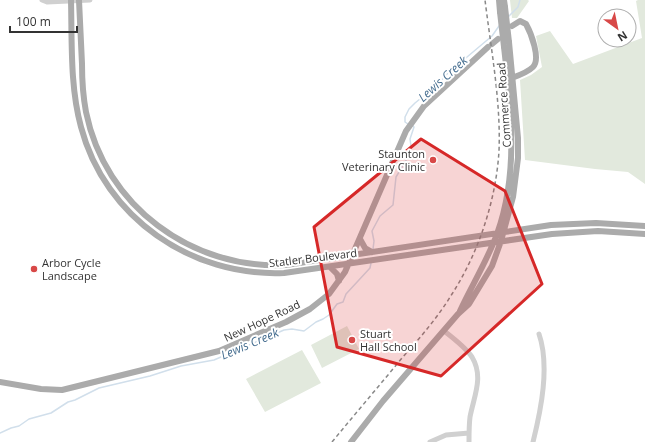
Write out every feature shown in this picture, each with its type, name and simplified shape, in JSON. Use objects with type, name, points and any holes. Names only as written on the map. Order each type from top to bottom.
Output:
[{"type":"main road","name":"Statler Boulevard","points":[[71,0],[74,89],[81,127],[90,154],[113,193],[129,212],[149,230],[173,247],[196,258],[222,267],[270,274],[331,268],[494,242],[576,231],[609,231],[645,234]]},
{"type":"main road","name":"Statler Boulevard","points":[[80,0],[83,91],[88,122],[96,146],[108,170],[125,194],[142,213],[160,228],[185,244],[209,254],[236,262],[264,265],[286,265],[547,226],[579,223],[609,223],[645,226]]},
{"type":"main road","name":"Commerce Road","points":[[499,0],[507,45]]},
{"type":"main road","name":"Commerce Road","points":[[458,314],[481,271],[494,242],[501,232],[513,197],[518,158],[517,118],[510,78],[504,0]]},
{"type":"main road","points":[[510,78],[534,66],[536,59],[535,50],[526,24],[520,21],[512,26]]},
{"type":"main road","name":"New Hope Road","points":[[0,382],[41,390],[62,390],[214,353],[300,315],[323,300],[339,281],[348,265],[356,255],[360,238],[410,125],[427,103],[498,39]]},
{"type":"main road","name":"Commerce Road","points":[[352,442],[390,392],[474,297],[492,266],[501,241],[501,232]]},
{"type":"main road","points":[[360,238],[367,250],[372,252]]},
{"type":"main road","points":[[331,268],[337,274],[339,281]]},
{"type":"street","points":[[42,0],[47,2],[90,0]]},
{"type":"street","points":[[444,331],[468,352],[472,357],[477,370],[477,389],[470,415],[469,442]]},
{"type":"street","points":[[533,442],[541,407],[544,373],[543,346],[539,334]]},
{"type":"street","points":[[430,442],[438,437],[446,435],[469,433]]},
{"type":"highlighted area","points":[[421,139],[505,191],[542,284],[441,376],[337,347],[314,227]]},
{"type":"shaded area","points":[[510,0],[529,1],[517,18],[512,18]]},
{"type":"shaded area","points":[[645,0],[645,184],[628,172],[525,160],[520,80],[531,75],[542,67],[536,36],[550,31],[573,64],[615,48],[637,48],[637,40],[642,38],[636,1]]},
{"type":"shaded area","points":[[347,326],[359,349],[322,368],[311,345]]},
{"type":"shaded area","points":[[302,350],[321,383],[265,412],[246,379]]},
{"type":"waterway","name":"Lewis Creek","points":[[509,16],[518,7],[520,0]]},
{"type":"waterway","name":"Lewis Creek","points":[[408,124],[405,122],[405,117],[409,109],[436,86],[448,73],[492,36],[499,26]]},
{"type":"waterway","name":"Lewis Creek","points":[[373,249],[374,241],[372,231],[380,216],[393,205],[396,177],[408,157],[411,146],[410,139],[414,127],[412,125]]},
{"type":"waterway","name":"Lewis Creek","points":[[0,433],[19,426],[29,419],[51,413],[68,402],[99,388],[150,376],[181,366],[214,360],[284,330],[292,329],[304,331],[329,315],[337,304],[343,302],[346,294],[370,268],[371,263]]},
{"type":"railway","points":[[332,442],[441,311],[462,278],[478,243],[490,207],[499,151],[495,76],[485,0]]},
{"type":"place","name":"Staunton Veterinary Clinic","points":[[433,160]]},
{"type":"place","name":"Arbor Cycle Landscape","points":[[34,269]]},
{"type":"place","name":"Stuart Hall School","points":[[352,340]]}]
